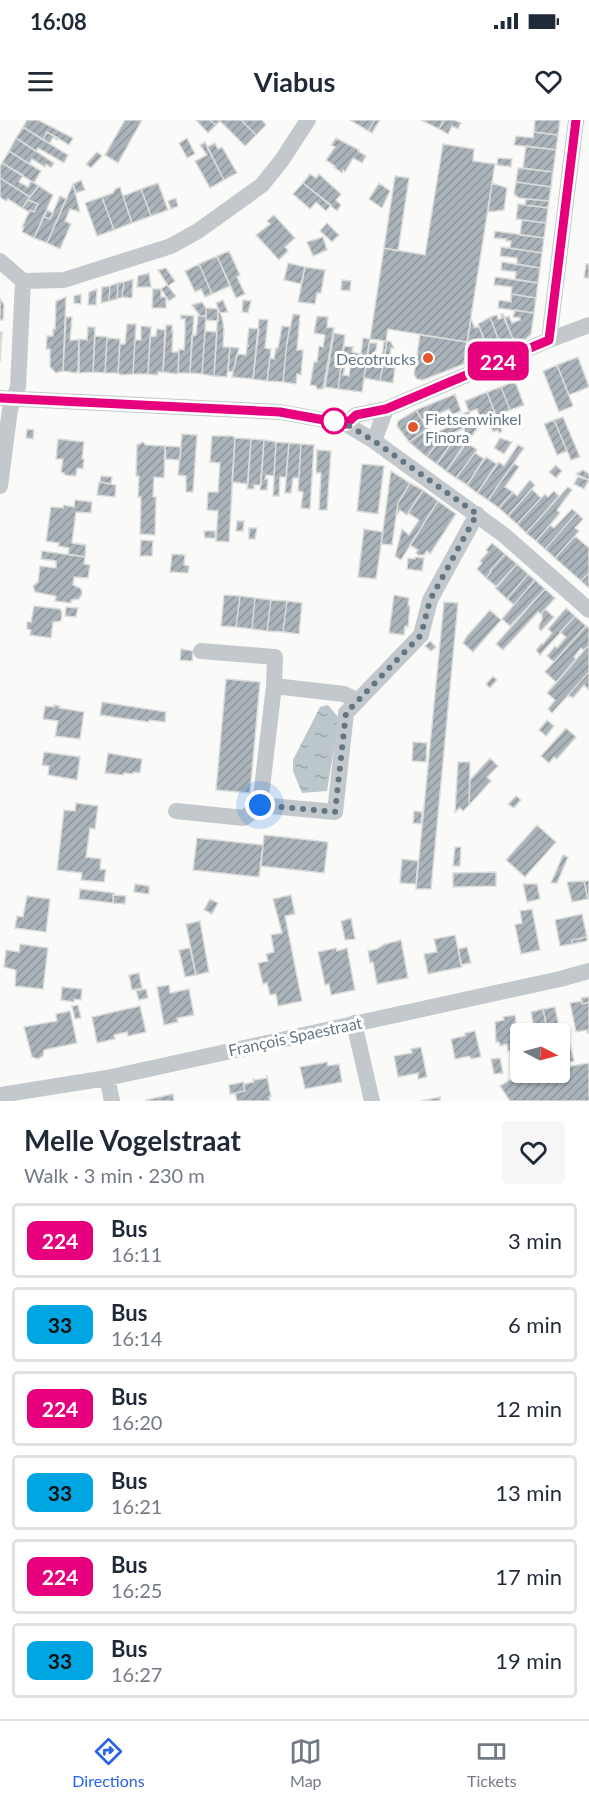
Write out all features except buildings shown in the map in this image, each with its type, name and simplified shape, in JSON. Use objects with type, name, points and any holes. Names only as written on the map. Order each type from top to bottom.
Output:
[{"type":"street","points":[[0,261],[23,282],[64,280],[171,246],[198,231],[262,185],[282,160],[308,120]]},
{"type":"street","points":[[549,340],[576,120]]},
{"type":"street","points":[[7,398],[18,387],[23,282]]},
{"type":"street","points":[[346,424],[356,415],[386,409],[589,325]]},
{"type":"street","points":[[7,398],[280,412],[346,424],[374,441],[477,514],[522,550],[589,610]]},
{"type":"street","points":[[0,486],[10,409],[7,398]]},
{"type":"street","points":[[374,441],[386,409]]},
{"type":"street","points":[[260,805],[335,812],[346,713],[421,635],[430,600],[477,514]]},
{"type":"street","points":[[176,811],[244,818],[260,805],[274,686],[275,657],[201,651]]},
{"type":"street","points":[[274,686],[345,693],[358,701]]},
{"type":"street","name":"François Spaestraat","points":[[0,1095],[107,1078],[589,971]]},
{"type":"street","points":[[354,1023],[372,1101]]},
{"type":"street","points":[[107,1078],[112,1101]]},
{"type":"water","points":[[328,705],[339,718],[327,791],[302,793],[293,771],[293,760],[320,707]]},
{"type":"bus line","name":"224","points":[[0,398],[280,412],[346,424],[356,415],[386,409],[549,340],[576,120]]},
{"type":"place","name":"Decotrucks","points":[[428,358]]},
{"type":"place","name":"Fietsenwinkel Finora","points":[[413,427]]},
{"type":"route","points":[[260,805],[335,812],[346,713],[421,635],[430,600],[477,514],[374,441],[346,424],[334,421]]}]
